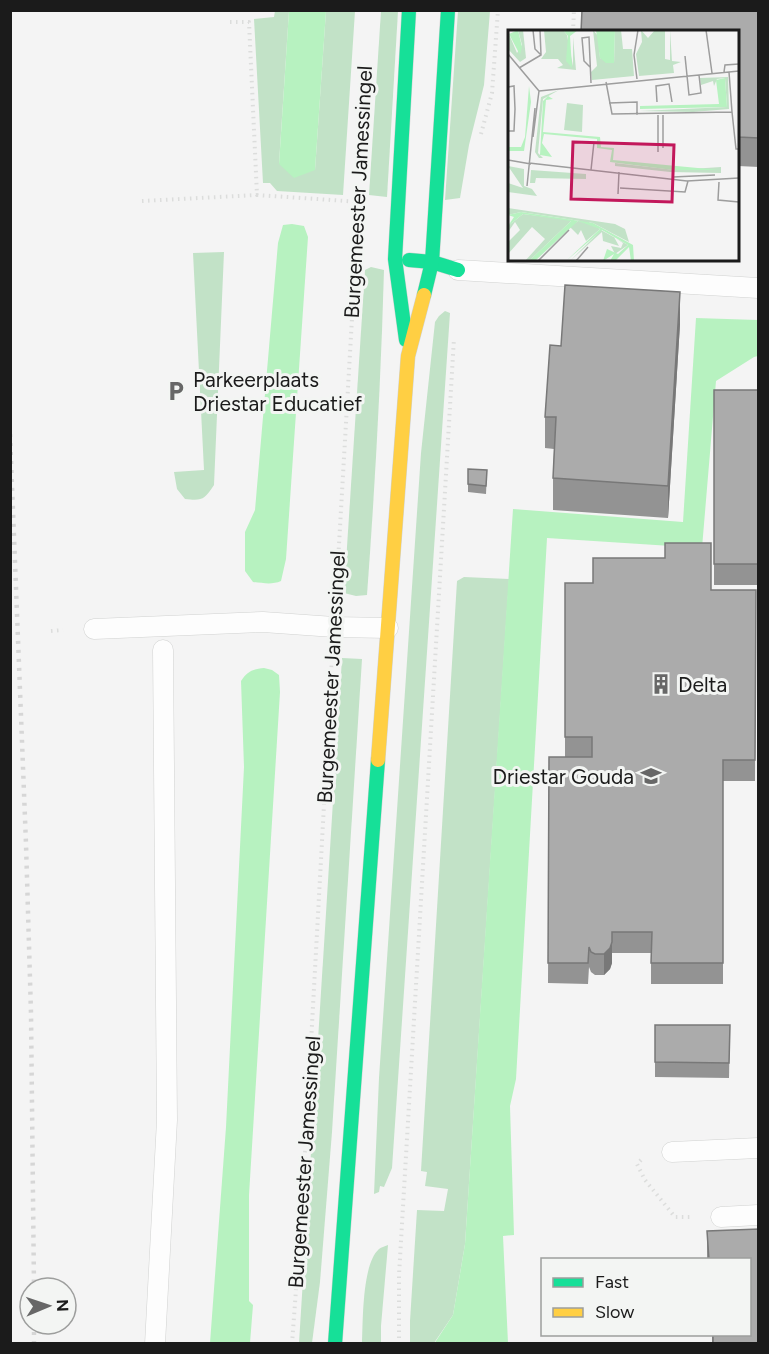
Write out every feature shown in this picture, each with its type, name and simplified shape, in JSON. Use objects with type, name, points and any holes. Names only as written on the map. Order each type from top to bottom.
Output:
[{"type":"main road","name":"Burgemeester Jamessingel","points":[[408,356],[395,259],[409,10]]},
{"type":"main road","name":"Burgemeester Jamessingel","points":[[335,1343],[408,356],[432,262],[448,10]]},
{"type":"main road","name":"Burgemeester Jamessingel","points":[[395,259],[432,262],[458,270]]},
{"type":"lane","name":"Burgemeester Jamessingel","points":[[458,270],[759,288]]},
{"type":"lane","points":[[94,628],[263,622],[388,628]]},
{"type":"lane","points":[[155,1344],[167,1120],[163,650]]},
{"type":"lane","points":[[672,1152],[759,1148]]},
{"type":"lane","points":[[721,1217],[759,1215]]},
{"type":"path","points":[[481,136],[492,93],[498,10]]},
{"type":"path","points":[[573,30],[574,10]]},
{"type":"path","points":[[230,22],[249,22],[257,195]]},
{"type":"path","points":[[142,201],[257,195],[398,204]]},
{"type":"path","name":"Burgemeester Jamessingel","points":[[357,202],[357,212]]},
{"type":"path","name":"Burgemeester Jamessingel","points":[[292,1344],[303,1196],[355,266]]},
{"type":"path","points":[[399,1344],[399,1275],[455,330]]},
{"type":"path","points":[[672,1152],[646,1154],[637,1164],[645,1180],[675,1217],[721,1217]]},
{"type":"shaded area","points":[[275,11],[289,11],[279,163],[315,170],[326,11],[355,11],[343,195],[277,191],[270,183],[263,183],[254,19],[274,17]]},
{"type":"shaded area","points":[[289,11],[326,11],[315,170],[294,178],[279,164]]},
{"type":"shaded area","points":[[381,11],[398,11],[387,197],[369,195]]},
{"type":"shaded area","points":[[458,11],[490,11],[484,85],[469,145],[460,198],[445,200]]},
{"type":"shaded area","points":[[283,225],[304,226],[308,237],[286,559],[281,581],[253,582],[245,571],[245,532],[255,510],[278,243]]},
{"type":"shaded area","points":[[224,252],[214,485],[202,498],[185,499],[177,489],[174,472],[204,470],[193,253]]},
{"type":"shaded area","points":[[371,267],[384,270],[379,392],[367,595],[356,596],[344,593],[365,270]]},
{"type":"shaded area","points":[[445,311],[450,313],[392,1168],[384,1187],[380,1186],[379,1192],[374,1194],[379,1078],[421,453],[435,322]]},
{"type":"shaded area","points":[[696,318],[758,320],[758,356],[716,381],[702,548],[547,538],[516,1079],[510,1106],[514,1235],[503,1236],[508,1343],[434,1344],[453,1315],[465,1244],[513,509],[683,522]]},
{"type":"shaded area","points":[[464,577],[509,579],[465,1244],[453,1315],[434,1343],[410,1344],[417,1210],[444,1211],[448,1189],[425,1186],[427,1172],[421,1171],[457,581]]},
{"type":"shaded area","points":[[342,658],[362,659],[332,1132],[320,1282],[312,1343],[299,1343]]},
{"type":"shaded area","points":[[264,668],[279,675],[280,692],[249,1195],[249,1301],[253,1305],[250,1343],[210,1343],[226,1127],[244,767],[241,681],[250,672]]},
{"type":"shaded area","points":[[388,1245],[381,1343],[362,1343],[369,1267],[373,1256],[379,1249]]},
{"type":"building","points":[[582,10],[759,10],[759,138],[739,137],[739,30],[581,30]]},
{"type":"building","points":[[565,285],[680,292],[668,486],[553,478],[556,417],[545,417],[550,345],[561,346]]},
{"type":"building","points":[[714,390],[759,390],[759,564],[714,564]]},
{"type":"building","points":[[468,469],[487,470],[486,486],[468,484]]},
{"type":"building","name":"Driestar Gouda","points":[[665,543],[711,543],[711,590],[756,590],[755,760],[723,760],[723,963],[651,963],[652,932],[612,932],[610,948],[604,954],[595,954],[589,947],[588,963],[548,963],[549,757],[592,757],[592,737],[565,737],[565,583],[593,583],[593,558],[665,558]]},
{"type":"building","points":[[655,1025],[730,1025],[729,1063],[655,1062]]},
{"type":"building","points":[[759,1229],[759,1344],[713,1344],[713,1336],[751,1336],[751,1258],[709,1258],[707,1231]]},
{"type":"railway","points":[[10,434],[31,1013],[34,1276]]},
{"type":"railway","points":[[34,1336],[34,1344]]},
{"type":"traffic: fast","points":[[406,340],[395,259],[409,10]]},
{"type":"traffic: fast","points":[[424,295],[432,262],[448,10]]},
{"type":"traffic: fast","points":[[409,260],[432,262],[458,270]]},
{"type":"traffic: fast","points":[[335,1344],[378,760]]},
{"type":"traffic: slow","points":[[378,760],[408,356],[424,295]]},
{"type":"place","name":"Parkeerplaats Driestar Educatief","points":[[176,391]]},
{"type":"place","name":"Delta","points":[[661,684]]},
{"type":"place","name":"Driestar Gouda","points":[[651,776]]}]
